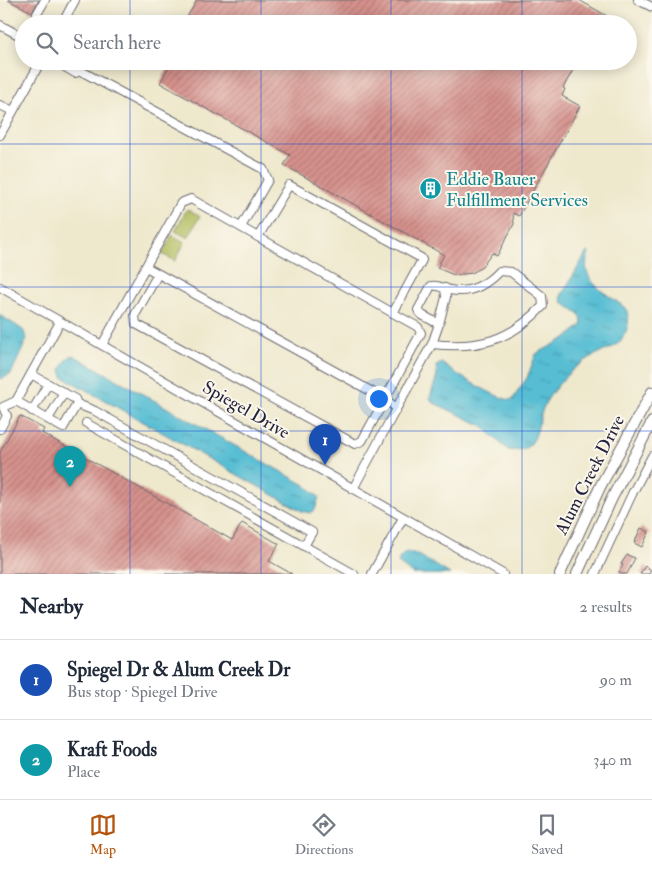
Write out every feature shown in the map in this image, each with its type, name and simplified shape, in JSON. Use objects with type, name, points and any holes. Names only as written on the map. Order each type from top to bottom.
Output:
[{"type":"main road","name":"Alum Creek Drive","points":[[560,574],[601,485],[652,392]]},
{"type":"main road","name":"Alum Creek Drive","points":[[577,574],[612,498],[652,422]]},
{"type":"street","points":[[38,14],[45,0]]},
{"type":"street","points":[[67,15],[75,0]]},
{"type":"street","points":[[638,0],[652,8]]},
{"type":"street","points":[[0,25],[15,33]]},
{"type":"street","points":[[0,135],[36,70]]},
{"type":"street","points":[[70,70],[75,73],[80,71],[263,169],[268,180],[242,228]]},
{"type":"street","points":[[0,104],[13,111]]},
{"type":"street","points":[[258,237],[289,185],[421,258],[422,260],[393,313]]},
{"type":"street","points":[[102,345],[181,203],[191,199],[418,327],[421,333],[362,441],[355,444],[136,324],[135,315],[158,274]]},
{"type":"street","points":[[146,268],[385,399],[395,407],[395,411]]},
{"type":"street","points":[[432,344],[480,345],[514,332],[537,312],[543,302],[542,296],[511,272],[499,271],[490,280],[474,289],[458,291],[431,286],[418,310],[422,315],[439,324]]},
{"type":"street","name":"Spiegel Drive","points":[[0,287],[503,574]]},
{"type":"street","points":[[352,489],[432,344],[446,297],[445,288]]},
{"type":"street","points":[[0,429],[7,416],[2,407],[16,402],[60,322]]},
{"type":"street","points":[[31,374],[76,402],[312,532],[304,546]]},
{"type":"street","points":[[32,411],[48,384]]},
{"type":"street","points":[[48,419],[64,393]]},
{"type":"street","points":[[16,402],[63,428],[76,402]]},
{"type":"street","points":[[86,423],[354,574]]},
{"type":"street","points":[[595,574],[632,492],[652,456]]},
{"type":"street","points":[[372,574],[404,518]]},
{"type":"green space","points":[[187,209],[200,216],[188,238],[175,231]]},
{"type":"green space","points":[[172,235],[185,242],[175,261],[162,254]]},
{"type":"water","points":[[587,252],[589,253],[586,263],[587,272],[596,286],[625,308],[628,317],[627,328],[620,342],[582,363],[570,372],[558,386],[544,406],[535,437],[526,448],[508,450],[481,425],[432,402],[430,397],[437,376],[436,366],[442,363],[476,385],[498,396],[512,400],[527,378],[536,354],[566,338],[582,325],[581,316],[562,302],[561,296]]},
{"type":"water","points":[[0,315],[23,330],[27,339],[11,374],[1,379]]},
{"type":"water","points":[[73,355],[305,485],[319,497],[315,510],[310,513],[302,511],[63,377],[61,369],[68,358]]},
{"type":"water","points":[[407,552],[417,554],[450,574],[413,574],[398,563],[400,557]]},
{"type":"building","points":[[8,0],[39,0],[32,12]]},
{"type":"building","points":[[197,0],[579,0],[605,15],[188,15]]},
{"type":"building","name":"Eddie Bauer Fulfillment Services","points":[[167,70],[573,70],[563,88],[565,89],[562,96],[580,106],[519,216],[513,213],[514,224],[497,256],[492,253],[482,267],[472,273],[454,275],[437,268],[444,255],[284,165],[290,155],[160,83]]},
{"type":"building","points":[[20,416],[44,429],[42,433],[232,540],[242,523],[279,544],[269,561],[292,574],[0,574],[0,452]]},
{"type":"building","points":[[641,528],[649,532],[642,547],[634,543]]},
{"type":"building","points":[[627,555],[635,558],[627,574],[622,574],[619,572],[623,565],[621,564]]},
{"type":"building","points":[[645,566],[651,570],[649,574],[640,574]]},
{"type":"place","name":"Eddie Bauer Fulfillment Services","points":[[430,189]]},
{"type":"place","name":"Spiegel Dr & Alum Creek Dr","points":[[325,465]]},
{"type":"place","name":"Kraft Foods","points":[[70,487]]}]
